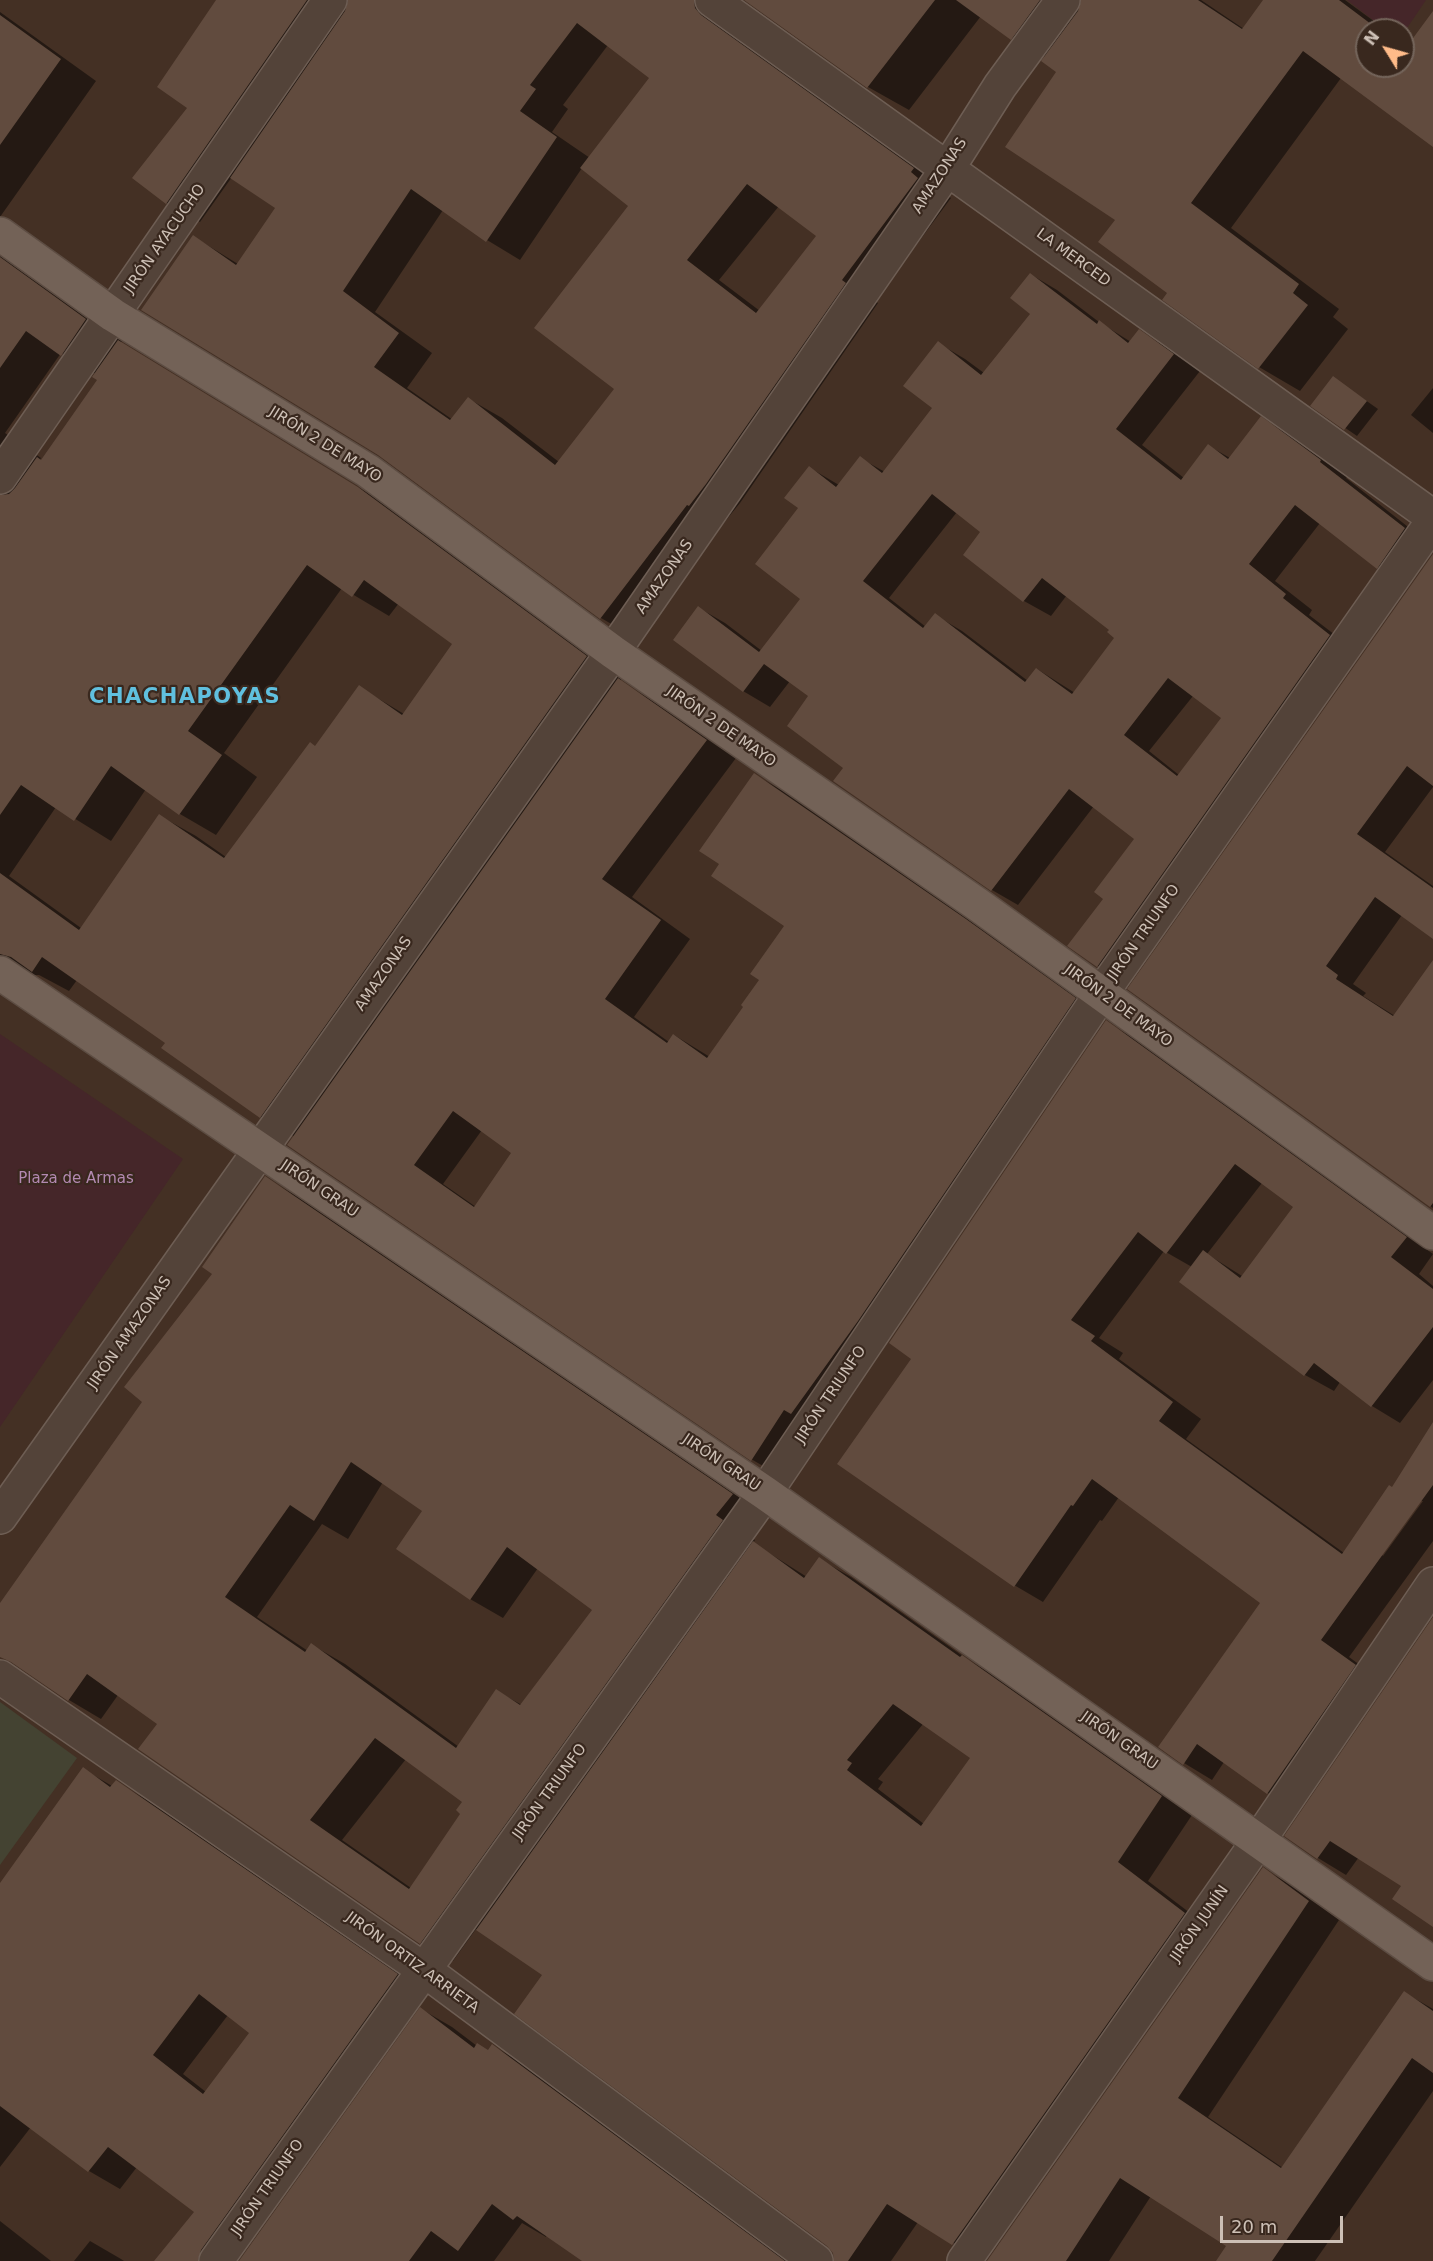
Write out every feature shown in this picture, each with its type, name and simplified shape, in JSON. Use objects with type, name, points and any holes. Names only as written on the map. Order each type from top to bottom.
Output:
[{"type":"main road","name":"JIRÓN 2 DE MAYO","points":[[0,234],[113,315],[368,471],[613,652],[977,904],[1433,1233]]},
{"type":"main road","name":"JIRÓN GRAU","points":[[0,973],[765,1493],[1433,1964]]},
{"type":"street","name":"JIRÓN AYACUCHO","points":[[0,477],[330,0]]},
{"type":"street","name":"LA MERCED","points":[[712,0],[1433,519]]},
{"type":"street","name":"AMAZONAS","points":[[260,1149],[613,652],[948,168],[1000,86],[1063,0]]},
{"type":"street","name":"JIRÓN TRIUNFO","points":[[216,2261],[765,1493],[1101,994],[1433,519]]},
{"type":"street","name":"JIRÓN AMAZONAS","points":[[0,1517],[260,1149]]},
{"type":"street","name":"JIRÓN JUNÍN","points":[[964,2261],[1259,1840],[1433,1584]]},
{"type":"street","name":"JIRÓN ORTIZ ARRIETA","points":[[0,1677],[423,1969],[673,2157],[816,2261]]},
{"type":"shaded area","points":[[0,1702],[77,1758],[0,1865]]},
{"type":"green space","points":[[1347,0],[1426,0],[1414,18],[1370,18]]},
{"type":"green space","name":"Plaza de Armas","points":[[0,1034],[183,1159],[0,1427]]},
{"type":"building","points":[[216,0],[307,0],[166,204],[132,178],[187,108],[157,87]]},
{"type":"building","points":[[348,0],[694,0],[695,8],[701,15],[914,168],[911,172],[918,178],[842,280],[846,283],[706,484],[689,506],[687,505],[600,619],[378,455],[141,310],[193,235],[236,265],[275,208],[230,178],[345,11]],"holes":[[[577,23],[649,78],[580,168],[628,206],[534,328],[614,389],[555,465],[468,397],[450,420],[374,367],[399,333],[343,291],[411,189],[486,242],[557,137],[520,111],[536,89],[530,85]],[[747,184],[816,236],[756,313],[687,260]]]},
{"type":"building","points":[[744,0],[935,0],[867,88]]},
{"type":"building","points":[[956,0],[1040,0],[1011,40]]},
{"type":"building","points":[[1081,0],[1198,0],[1242,29],[1263,0],[1339,0],[1363,18],[1355,18],[1355,78],[1415,78],[1415,35],[1433,11],[1433,147],[1303,51],[1191,203],[1299,284],[1293,293],[1308,305],[1258,369],[1162,300],[1167,293],[1098,242],[1115,220],[1005,147],[1056,72],[1041,61],[1078,11]]},
{"type":"building","points":[[0,15],[61,59],[0,145]]},
{"type":"building","points":[[0,257],[86,319],[61,356],[26,331],[0,368]]},
{"type":"building","points":[[1030,273],[1097,324],[1099,320],[1128,343],[1139,329],[1174,354],[1116,429],[1181,480],[1208,444],[1228,459],[1261,416],[1321,460],[1320,462],[1405,528],[1377,569],[1295,505],[1249,564],[1286,594],[1283,598],[1330,635],[1097,967],[1067,946],[1103,899],[1094,892],[1134,839],[1069,789],[991,891],[833,781],[843,768],[787,726],[808,696],[764,664],[743,692],[673,640],[698,606],[759,652],[800,599],[755,564],[798,508],[784,498],[809,466],[836,487],[860,456],[882,473],[932,408],[903,386],[938,341],[981,375],[1030,314],[1010,298]],"holes":[[[932,494],[980,532],[963,555],[1023,602],[1042,578],[1109,630],[1107,632],[1114,638],[1072,694],[1036,668],[1025,682],[935,613],[923,628],[863,581]],[[1168,678],[1221,718],[1177,776],[1124,735]]]},
{"type":"building","points":[[118,340],[358,487],[587,656],[260,1118],[161,1048],[165,1043],[42,957],[32,972],[11,957],[0,954],[0,873],[79,930],[159,814],[224,858],[310,742],[315,746],[359,685],[402,715],[452,644],[364,580],[352,597],[307,565],[188,731],[222,755],[179,815],[111,766],[74,821],[21,785],[0,815],[0,495],[9,494],[37,457],[41,460],[97,380],[92,377]]},
{"type":"building","points":[[1333,376],[1367,401],[1344,430],[1310,406]]},
{"type":"building","points":[[1433,554],[1433,786],[1407,766],[1357,834],[1433,888],[1433,939],[1375,897],[1326,966],[1338,975],[1336,979],[1393,1016],[1433,960],[1433,1203],[1430,1207],[1127,989]]},
{"type":"building","points":[[618,678],[707,740],[602,879],[661,920],[605,999],[667,1043],[673,1034],[707,1058],[759,980],[750,974],[784,926],[711,876],[719,864],[699,851],[754,773],[1076,998],[858,1321],[791,1414],[784,1410],[751,1461],[287,1145]],"holes":[[[453,1111],[511,1153],[474,1207],[414,1165]]]},
{"type":"building","points":[[1106,1020],[1407,1237],[1391,1257],[1433,1289],[1433,1327],[1371,1407],[1314,1363],[1304,1376],[1179,1282],[1203,1250],[1240,1278],[1293,1207],[1235,1164],[1166,1254],[1138,1232],[1071,1320],[1095,1336],[1091,1341],[1173,1402],[1159,1421],[1342,1554],[1389,1485],[1392,1487],[1433,1422],[1433,1485],[1321,1640],[1356,1665],[1267,1794],[1197,1744],[1183,1765],[1158,1747],[1260,1603],[1092,1479],[1073,1506],[1071,1505],[1014,1587],[837,1464],[911,1359],[889,1343]]},
{"type":"building","points":[[265,1176],[733,1494],[716,1515],[723,1520],[420,1944],[138,1749],[157,1724],[87,1674],[68,1701],[0,1657],[0,1603],[142,1402],[124,1387],[212,1274],[202,1267]],"holes":[[[351,1462],[422,1511],[396,1549],[470,1600],[507,1547],[592,1610],[520,1705],[496,1689],[456,1748],[311,1643],[305,1652],[225,1597],[290,1505],[314,1521]],[[375,1738],[462,1802],[456,1810],[460,1814],[409,1889],[310,1820]]]},
{"type":"building","points":[[753,1541],[804,1578],[819,1557],[1162,1796],[1118,1862],[1185,1913],[952,2245],[887,2204],[848,2261],[834,2261],[833,2253],[827,2246],[514,2014],[542,1975],[476,1930]],"holes":[[[893,1704],[970,1758],[921,1826],[847,1770],[852,1763],[847,1760]]]},
{"type":"building","points":[[1433,1617],[1433,1927],[1392,1899],[1401,1886],[1330,1841],[1317,1859],[1284,1836]]},
{"type":"building","points":[[83,1767],[110,1787],[116,1780],[398,1974],[201,2250],[198,2261],[154,2261],[194,2212],[108,2147],[88,2172],[0,2106],[0,1883]],"holes":[[[199,1994],[249,2033],[203,2094],[153,2055]]]},
{"type":"building","points":[[1263,1867],[1309,1901],[1178,2098],[1281,2168],[1404,1991],[1433,2011],[1433,2073],[1412,2058],[1272,2261],[1216,2261],[1226,2246],[1120,2178],[1066,2261],[987,2261]]},
{"type":"building","points":[[420,2007],[474,2048],[477,2043],[488,2050],[492,2044],[785,2261],[582,2261],[517,2216],[513,2220],[492,2204],[458,2251],[431,2231],[409,2261],[239,2261]]},
{"type":"district","name":"CHACHAPOYAS","points":[[185,698]]}]
